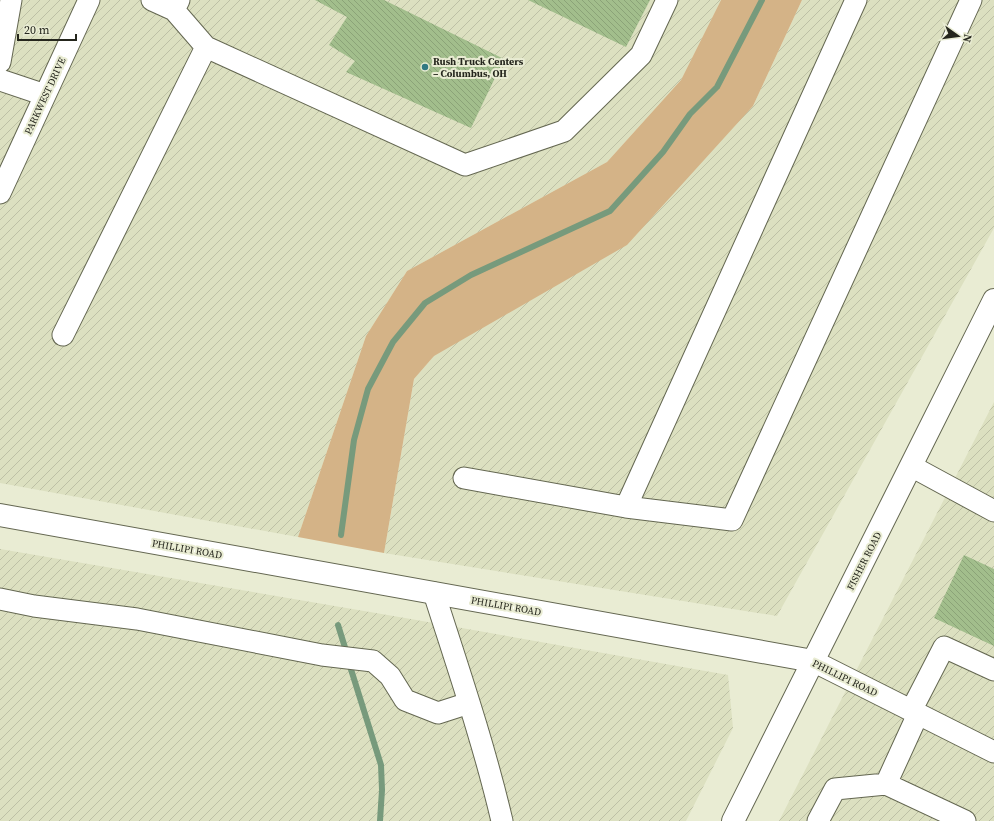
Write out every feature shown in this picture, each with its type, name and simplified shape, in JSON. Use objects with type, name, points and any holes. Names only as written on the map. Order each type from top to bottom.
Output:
[{"type":"main road","name":"FISHER ROAD","points":[[733,821],[911,466],[992,311]]},
{"type":"main road","name":"PHILLIPI ROAD","points":[[0,515],[813,661]]},
{"type":"street","points":[[0,62],[11,0]]},
{"type":"street","name":"PARKWEST DRIVE","points":[[0,193],[89,0]]},
{"type":"street","points":[[152,0],[177,5],[206,47],[465,165],[564,130],[640,55],[667,0]]},
{"type":"street","points":[[626,507],[856,0]]},
{"type":"street","points":[[464,478],[626,507],[732,520],[971,0]]},
{"type":"street","points":[[63,335],[206,47]]},
{"type":"street","points":[[0,80],[45,95]]},
{"type":"street","points":[[911,466],[994,511]]},
{"type":"street","points":[[434,593],[469,703],[496,794],[502,821]]},
{"type":"street","points":[[0,599],[34,606],[137,619],[322,655],[373,661],[390,676],[405,700],[438,713],[469,703]]},
{"type":"street","points":[[886,784],[914,712],[944,647],[994,670]]},
{"type":"street","name":"PHILLIPI ROAD","points":[[813,661],[994,752]]},
{"type":"street","points":[[818,821],[835,789],[886,784],[965,821]]},
{"type":"shaded area","points":[[0,0],[721,0],[681,80],[607,162],[407,271],[366,336],[298,537],[0,483]]},
{"type":"shaded area","points":[[721,0],[802,0],[753,106],[627,245],[434,356],[414,379],[384,553],[298,537],[366,336],[407,271],[607,162],[681,80]]},
{"type":"shaded area","points":[[802,0],[994,0],[994,228],[777,616],[384,553],[414,379],[434,356],[753,106]]},
{"type":"shaded area","points":[[994,402],[994,821],[779,821]]},
{"type":"shaded area","points":[[0,549],[728,675],[733,728],[686,821],[0,821]]},
{"type":"building","name":"Rush Truck Centers – Columbus, OH","points":[[315,0],[384,0],[504,59],[471,128],[346,72],[355,61],[329,45],[347,17]]},
{"type":"building","points":[[528,0],[650,0],[626,47]]},
{"type":"building","points":[[964,555],[994,569],[994,646],[934,618]]},
{"type":"waterway","points":[[341,535],[354,440],[368,389],[393,342],[425,303],[471,275],[610,211],[663,152],[690,114],[717,87],[762,0]]},
{"type":"waterway","points":[[338,625],[347,654]]},
{"type":"waterway","points":[[349,663],[381,765],[382,790],[380,821]]},
{"type":"place","name":"Rush Truck Centers – Columbus, OH","points":[[425,67]]}]
